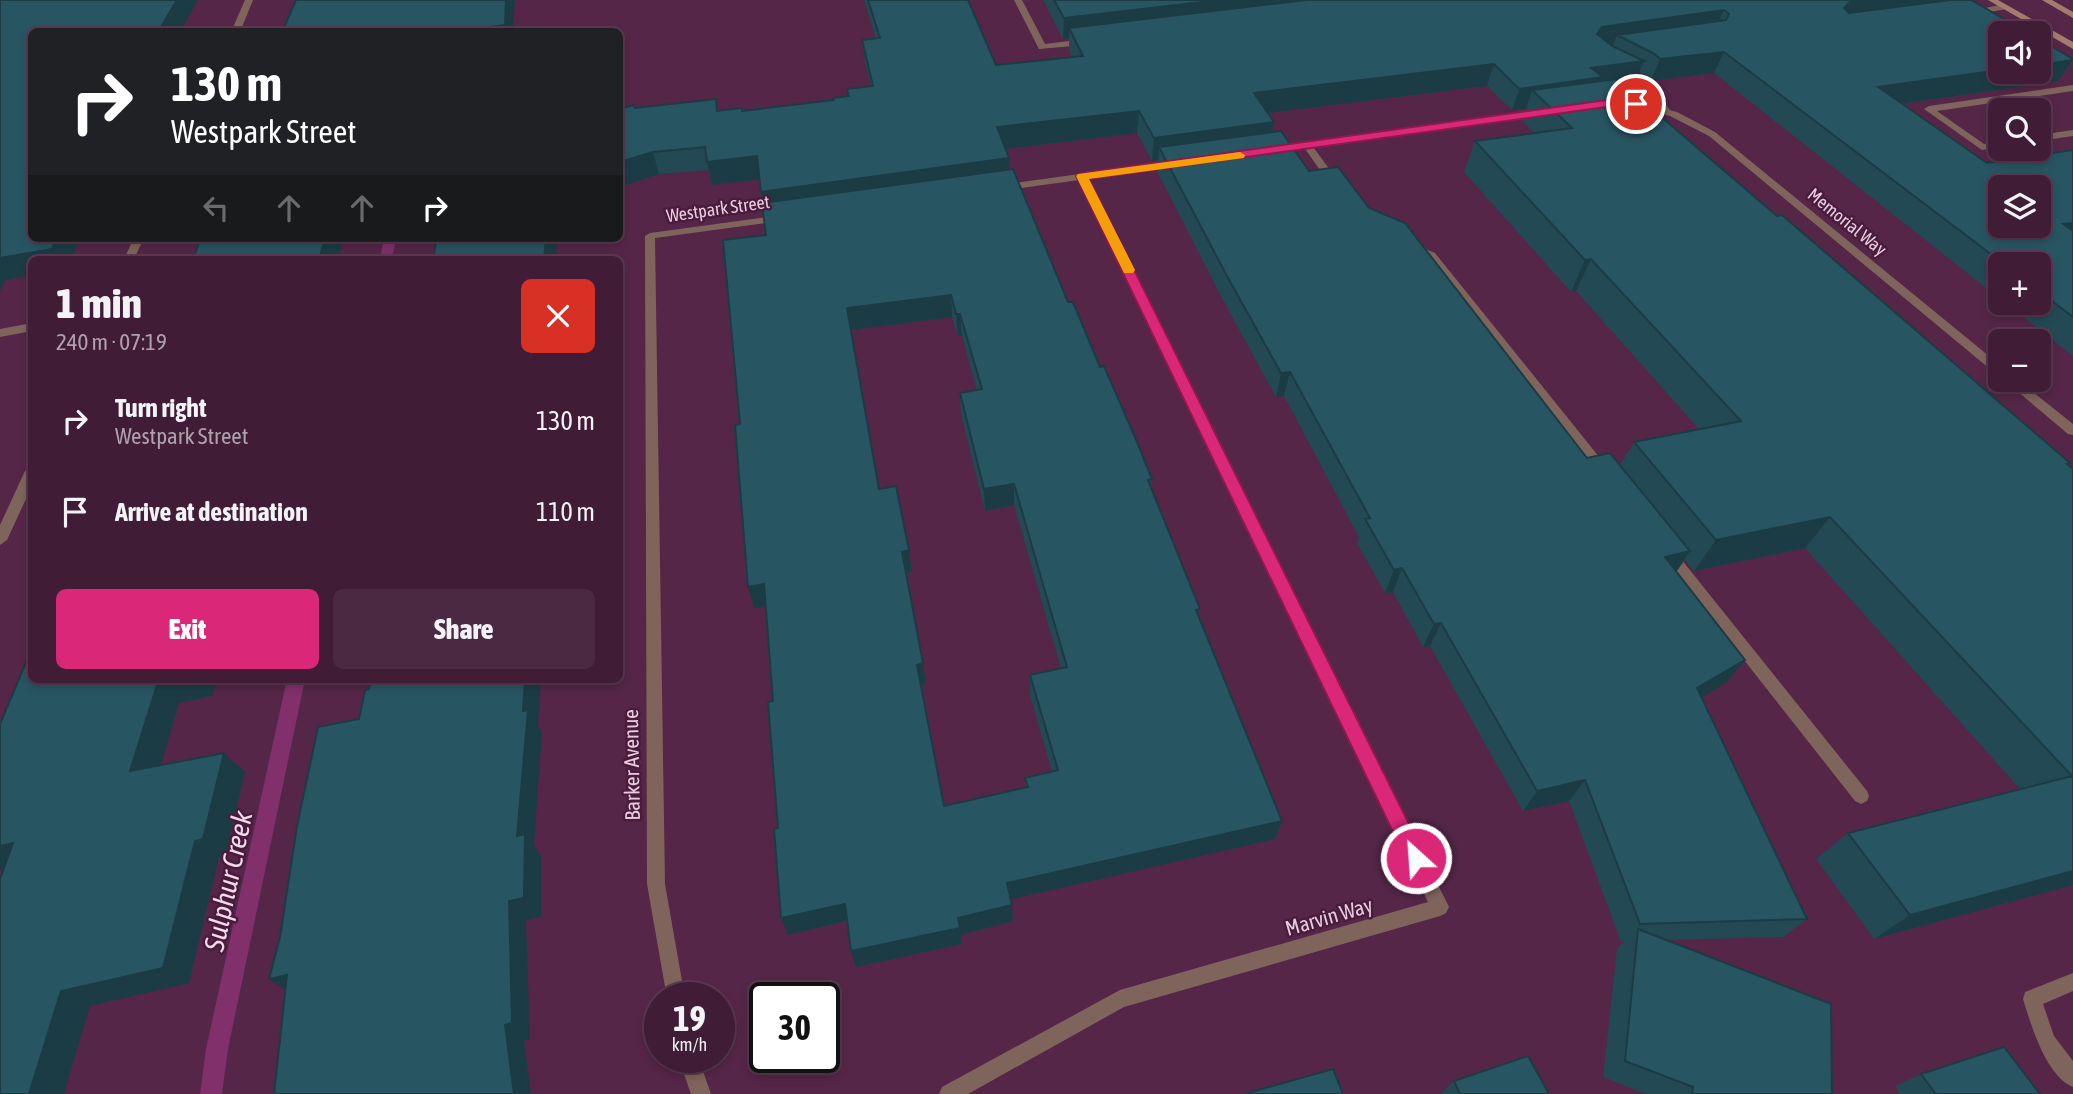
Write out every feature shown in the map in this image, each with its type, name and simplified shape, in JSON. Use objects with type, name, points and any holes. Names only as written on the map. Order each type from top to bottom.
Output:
[{"type":"main road","points":[[1992,0],[2073,46]]},
{"type":"main road","points":[[2050,1],[2073,15]]},
{"type":"street","points":[[237,28],[249,0]]},
{"type":"street","points":[[1018,0],[1042,47],[1095,41]]},
{"type":"street","points":[[1963,13],[2004,7]]},
{"type":"street","points":[[1608,64],[1642,80],[1665,110]]},
{"type":"street","points":[[2004,98],[2073,88]]},
{"type":"street","points":[[1988,100],[1929,109],[1982,146],[1988,145]]},
{"type":"street","points":[[1616,104],[1665,110]]},
{"type":"street","name":"Memorial Way","points":[[1665,110],[1689,119],[1712,134],[1988,361]]},
{"type":"street","points":[[1268,151],[1552,111]]},
{"type":"street","points":[[2051,136],[2073,133]]},
{"type":"street","points":[[1308,146],[1343,196]]},
{"type":"street","points":[[987,190],[1188,162]]},
{"type":"street","name":"Marvin Way","points":[[949,1094],[1119,999],[1440,907],[1082,176]]},
{"type":"street","name":"Westpark Street","points":[[650,236],[798,216]]},
{"type":"street","name":"Barker Avenue","points":[[650,236],[656,884],[673,982]]},
{"type":"street","points":[[1402,242],[1431,255],[1608,478]]},
{"type":"street","points":[[0,333],[28,328]]},
{"type":"street","points":[[2025,392],[2073,431]]},
{"type":"street","points":[[0,540],[28,480]]},
{"type":"street","points":[[1660,543],[1861,796]]},
{"type":"street","points":[[2073,982],[2032,999],[2046,1042],[2073,1077]]},
{"type":"street","points":[[694,1073],[701,1094]]},
{"type":"building","points":[[0,0],[177,0],[160,28],[28,28],[28,242],[55,242],[52,249],[0,258]]},
{"type":"building","points":[[296,0],[506,0],[505,25],[482,28],[284,28]]},
{"type":"building","points":[[868,0],[968,0],[996,65],[1083,56],[1069,28],[1307,0],[1868,0],[1850,2],[1844,8],[1849,13],[1951,0],[1971,0],[2007,21],[1988,21],[1988,72],[1878,87],[1987,163],[2051,161],[2051,153],[2073,150],[2073,223],[2063,224],[2073,231],[2073,317],[2051,300],[2051,252],[1988,252],[1724,52],[1660,59],[1617,35],[1726,20],[1729,14],[1724,10],[1602,27],[1597,34],[1612,46],[1644,61],[1591,68],[1603,77],[1519,89],[1494,64],[1254,93],[1274,122],[1154,138],[1139,111],[997,127],[1009,158],[761,192],[757,156],[707,162],[705,147],[653,152],[623,161],[623,108],[633,105],[635,108],[716,99],[717,111],[742,108],[742,111],[834,100],[833,98],[849,96],[847,89],[873,86],[862,40],[880,38]]},
{"type":"building","points":[[1054,0],[1220,0],[1064,18]]},
{"type":"building","points":[[2051,46],[2073,59],[2051,63]]},
{"type":"building","points":[[1617,79],[1777,216],[1782,215],[2070,463],[2067,464],[2073,469],[2073,871],[1910,915],[1848,833],[2072,776],[1830,517],[1716,540],[1634,442],[1741,421],[1591,259],[1585,260],[1475,141],[1572,128],[1532,90]]},
{"type":"building","points":[[1281,131],[1309,171],[1338,167],[1369,208],[1405,223],[1587,458],[1610,453],[1690,551],[1665,557],[1745,660],[1697,688],[1807,919],[1640,924],[1585,780],[1537,791],[1441,623],[1434,624],[1402,568],[1394,570],[1365,519],[1370,518],[1290,372],[1281,373],[1159,147]]},
{"type":"building","points":[[1013,169],[1068,302],[1073,302],[1100,367],[1104,366],[1135,437],[1152,479],[1148,480],[1200,609],[1196,610],[1282,821],[1007,883],[1012,905],[958,918],[960,928],[851,951],[845,904],[781,918],[774,829],[778,828],[768,702],[773,701],[764,584],[748,587],[735,425],[740,424],[723,240],[766,235],[762,203]],"holes":[[[951,295],[956,314],[960,314],[982,389],[960,393],[984,489],[1014,484],[1067,667],[1030,675],[1058,770],[1025,778],[1028,787],[944,806],[917,665],[923,663],[902,552],[909,550],[896,486],[879,489],[847,308]]]},
{"type":"building","points":[[199,242],[324,242],[320,256],[194,256]]},
{"type":"building","points":[[436,242],[546,242],[544,256],[434,256]]},
{"type":"building","points":[[28,658],[28,683],[158,683],[130,771],[224,753],[203,839],[195,841],[163,968],[61,991],[29,1094],[0,1094],[0,879],[13,843],[0,846],[0,724]]},
{"type":"building","points":[[370,683],[525,683],[523,711],[528,710],[517,836],[525,834],[524,898],[509,901],[512,1023],[505,1025],[514,1094],[274,1094],[287,975],[269,979],[280,937],[297,826],[318,727],[359,719],[365,690],[369,689]]},
{"type":"building","points":[[1638,929],[1831,1004],[1832,1094],[1692,1094],[1693,1087],[1625,1061]]},
{"type":"building","points":[[2004,1047],[2040,1094],[1936,1094],[1921,1074]]},
{"type":"building","points":[[1528,1056],[1549,1094],[1460,1094],[1454,1081]]},
{"type":"building","points":[[1333,1069],[1343,1094],[1244,1094]]},
{"type":"waterway","name":"Sulphur Creek","points":[[387,256],[389,242]]},
{"type":"waterway","name":"Sulphur Creek","points":[[211,1094],[217,1049],[295,683]]},
{"type":"slow traffic","points":[[1128,270],[1082,176],[1240,155]]},
{"type":"route","points":[[1416,858],[1082,176],[1606,103],[1636,104]]}]
